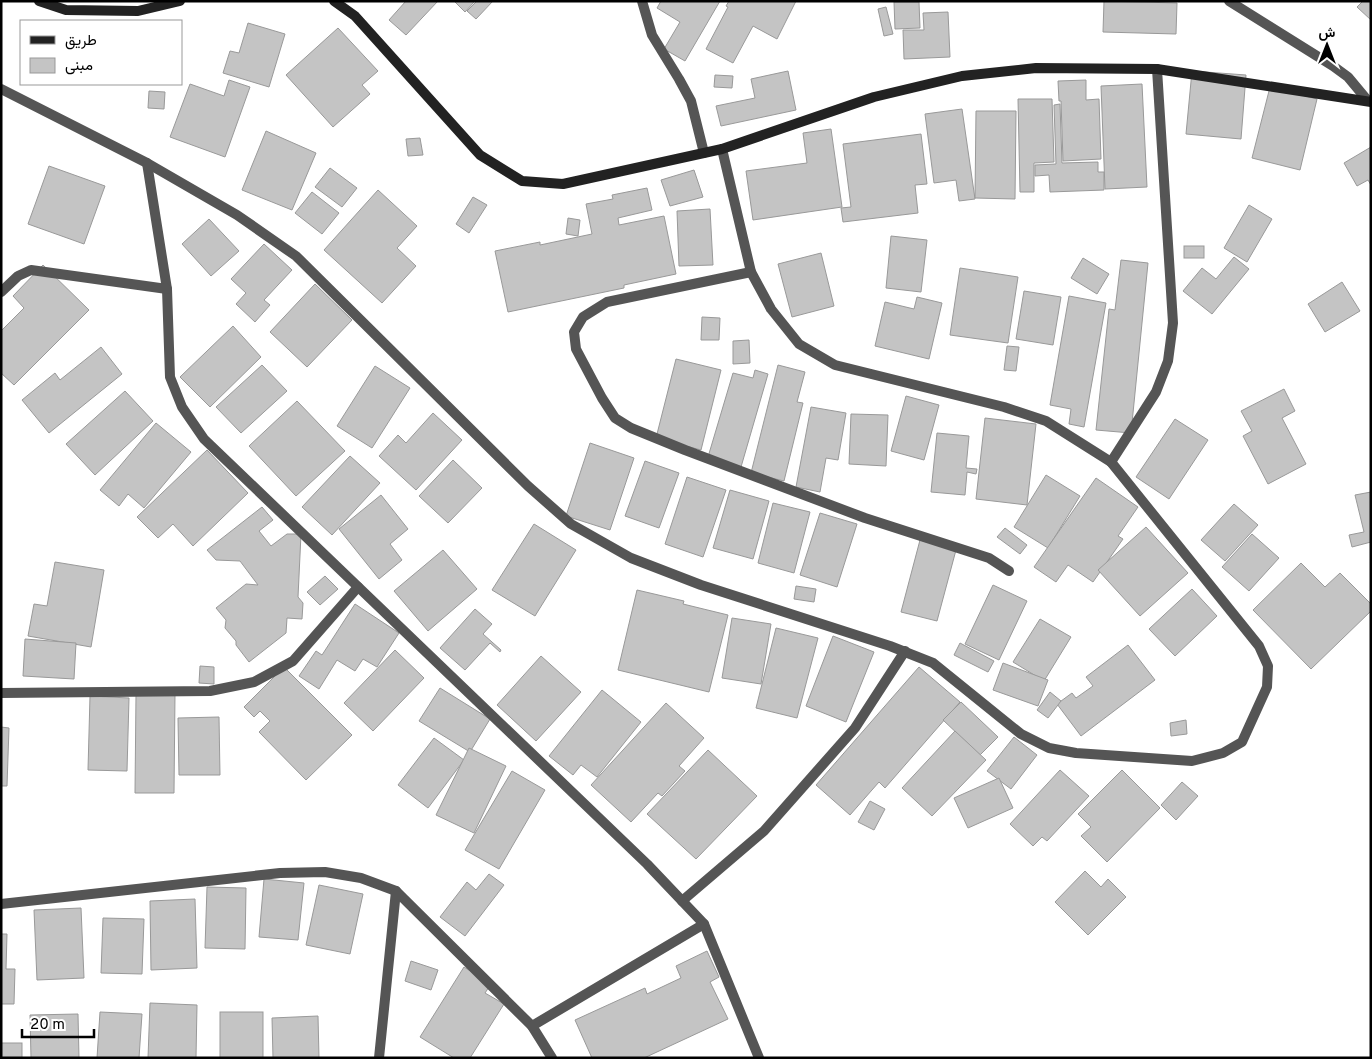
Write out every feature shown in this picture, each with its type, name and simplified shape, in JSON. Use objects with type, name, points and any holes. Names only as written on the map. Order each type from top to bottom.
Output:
[{"type":"street","points":[[39,1],[66,10],[138,11],[180,1]]},
{"type":"street","points":[[334,1],[356,16],[480,155],[522,181],[563,184],[722,149],[874,97],[962,76],[1036,68],[1157,69],[1369,101]]},
{"type":"street","points":[[642,1],[652,35],[691,101],[704,153]]},
{"type":"street","points":[[1229,1],[1333,66],[1348,77],[1369,101]]},
{"type":"street","points":[[1111,462],[1156,392],[1168,361],[1174,324],[1157,69]]},
{"type":"street","points":[[1,89],[147,162],[237,215],[296,256],[528,486],[571,524],[631,558],[701,585],[905,651],[933,662],[1021,734],[1049,748],[1076,753],[1192,761],[1223,753],[1242,742],[1268,687],[1268,666],[1259,646],[1111,462],[1046,420],[1004,406],[835,365],[799,344],[771,309],[751,272],[722,149]]},
{"type":"street","points":[[147,162],[166,289],[170,377],[182,407],[204,439],[647,864],[704,924],[759,1058]]},
{"type":"street","points":[[1,292],[18,276],[31,270],[166,289]]},
{"type":"street","points":[[751,272],[607,302],[583,317],[574,332],[576,349],[615,418],[631,428],[703,457],[865,518],[989,558],[1009,572]]},
{"type":"street","points":[[1,693],[210,691],[254,682],[293,661],[358,587]]},
{"type":"street","points":[[682,901],[764,831],[855,728],[905,651]]},
{"type":"street","points":[[1,904],[280,873],[325,872],[361,878],[396,891],[532,1026],[552,1058]]},
{"type":"street","points":[[380,1058],[396,891]]},
{"type":"street","points":[[532,1026],[704,924]]},
{"type":"building","points":[[406,1],[438,1],[406,35],[389,20]]},
{"type":"building","points":[[454,1],[475,1],[465,12]]},
{"type":"building","points":[[477,1],[493,1],[476,19],[467,11]]},
{"type":"building","points":[[661,1],[720,1],[685,61],[664,49],[680,22],[657,8]]},
{"type":"building","points":[[729,1],[796,1],[777,39],[753,26],[733,63],[706,49],[728,7],[726,6]]},
{"type":"building","points":[[1104,1],[1177,3],[1176,34],[1103,32]]},
{"type":"building","points":[[1363,1],[1371,1],[1371,20],[1357,7]]},
{"type":"building","points":[[894,2],[919,2],[920,28],[895,29]]},
{"type":"building","points":[[886,7],[893,34],[884,36],[878,9]]},
{"type":"building","points":[[948,12],[950,57],[904,59],[903,30],[924,30],[923,13]]},
{"type":"building","points":[[248,23],[285,34],[269,87],[223,73],[230,51],[239,53]]},
{"type":"building","points":[[338,28],[378,71],[362,85],[370,94],[333,127],[286,75]]},
{"type":"building","points":[[788,71],[796,110],[721,126],[716,106],[755,98],[751,79]]},
{"type":"building","points":[[1192,71],[1246,75],[1241,139],[1186,134]]},
{"type":"building","points":[[715,75],[733,76],[732,88],[714,87]]},
{"type":"building","points":[[229,80],[250,87],[225,157],[170,137],[190,84],[224,96]]},
{"type":"building","points":[[1086,80],[1086,100],[1099,99],[1101,159],[1063,161],[1061,101],[1059,101],[1058,81]]},
{"type":"building","points":[[1142,84],[1147,187],[1105,189],[1101,86]]},
{"type":"building","points":[[1270,87],[1317,99],[1300,170],[1252,158]]},
{"type":"building","points":[[149,91],[165,92],[164,109],[148,108]]},
{"type":"building","points":[[1018,99],[1052,99],[1054,162],[1034,163],[1034,192],[1020,192]]},
{"type":"building","points":[[1060,104],[1062,163],[1098,162],[1098,172],[1104,172],[1104,190],[1050,192],[1049,175],[1035,176],[1035,165],[1056,164],[1054,105]]},
{"type":"building","points":[[962,109],[975,199],[959,201],[956,180],[934,183],[925,114]]},
{"type":"building","points":[[976,111],[1016,111],[1015,199],[975,198]]},
{"type":"building","points":[[831,129],[842,207],[753,220],[746,171],[807,163],[803,133]]},
{"type":"building","points":[[266,131],[316,153],[292,210],[242,190]]},
{"type":"building","points":[[921,134],[927,184],[915,185],[918,213],[843,222],[841,208],[851,207],[843,144]]},
{"type":"building","points":[[420,138],[423,155],[408,156],[406,139]]},
{"type":"building","points":[[1371,147],[1371,185],[1368,180],[1357,186],[1344,163]]},
{"type":"building","points":[[49,166],[105,186],[84,244],[28,224]]},
{"type":"building","points":[[330,168],[357,188],[342,207],[315,187]]},
{"type":"building","points":[[694,170],[703,197],[670,206],[661,180]]},
{"type":"building","points":[[647,188],[652,210],[618,218],[619,225],[664,216],[676,274],[624,285],[624,288],[508,312],[495,251],[540,242],[540,245],[592,234],[586,204],[613,199],[612,195]]},
{"type":"building","points":[[378,190],[417,226],[397,248],[416,266],[382,303],[324,250]]},
{"type":"building","points":[[312,192],[339,213],[322,234],[295,213]]},
{"type":"building","points":[[473,197],[487,205],[469,233],[456,224]]},
{"type":"building","points":[[1249,205],[1272,219],[1247,262],[1224,248]]},
{"type":"building","points":[[710,209],[713,265],[679,266],[677,211]]},
{"type":"building","points":[[568,218],[580,220],[578,236],[566,234]]},
{"type":"building","points":[[209,219],[239,251],[211,276],[182,244]]},
{"type":"building","points":[[891,236],[927,240],[921,292],[886,288]]},
{"type":"building","points":[[264,244],[292,270],[264,300],[270,305],[255,322],[236,304],[246,293],[231,279]]},
{"type":"building","points":[[1184,246],[1204,246],[1204,258],[1184,258]]},
{"type":"building","points":[[821,253],[834,306],[792,317],[778,264]]},
{"type":"building","points":[[1234,257],[1249,269],[1212,314],[1183,291],[1202,268],[1216,279]]},
{"type":"building","points":[[1083,258],[1109,274],[1097,294],[1071,278]]},
{"type":"building","points":[[1121,260],[1148,263],[1131,433],[1096,430],[1109,309],[1115,310]]},
{"type":"building","points":[[43,265],[89,310],[14,385],[1,373],[1,331],[24,308],[13,296]]},
{"type":"building","points":[[960,268],[1018,277],[1008,343],[950,335]]},
{"type":"building","points":[[1342,282],[1360,311],[1325,332],[1308,304]]},
{"type":"building","points":[[315,284],[352,320],[307,367],[270,332]]},
{"type":"building","points":[[1024,291],[1061,297],[1053,345],[1016,339]]},
{"type":"building","points":[[1069,296],[1106,303],[1084,427],[1069,424],[1071,409],[1050,405]]},
{"type":"building","points":[[917,297],[942,303],[929,359],[875,346],[885,302],[914,309]]},
{"type":"building","points":[[702,317],[720,318],[719,340],[701,340]]},
{"type":"building","points":[[233,326],[261,357],[210,407],[180,377]]},
{"type":"building","points":[[749,340],[750,363],[733,364],[733,341]]},
{"type":"building","points":[[1007,346],[1019,347],[1016,371],[1004,370]]},
{"type":"building","points":[[101,347],[122,374],[49,433],[22,400],[55,373],[60,380]]},
{"type":"building","points":[[676,359],[721,370],[701,450],[656,438]]},
{"type":"building","points":[[262,365],[287,391],[241,433],[216,407]]},
{"type":"building","points":[[778,365],[805,372],[797,402],[803,403],[784,481],[751,473]]},
{"type":"building","points":[[375,366],[410,388],[372,448],[337,426]]},
{"type":"building","points":[[755,370],[768,374],[741,467],[708,457],[733,373],[753,378]]},
{"type":"building","points":[[1284,389],[1295,411],[1282,418],[1306,464],[1268,484],[1243,436],[1252,431],[1241,411]]},
{"type":"building","points":[[125,391],[153,421],[95,475],[66,444]]},
{"type":"building","points":[[906,396],[939,405],[924,460],[891,451]]},
{"type":"building","points":[[297,401],[345,451],[296,496],[249,446]]},
{"type":"building","points":[[811,407],[846,413],[838,460],[826,458],[820,492],[796,487]]},
{"type":"building","points":[[433,413],[462,440],[416,490],[379,456],[398,435],[406,443]]},
{"type":"building","points":[[851,414],[888,415],[886,466],[849,464]]},
{"type":"building","points":[[985,418],[1036,424],[1027,505],[976,499]]},
{"type":"building","points":[[1175,419],[1208,440],[1169,499],[1136,477]]},
{"type":"building","points":[[156,423],[191,452],[144,508],[128,494],[119,506],[100,490]]},
{"type":"building","points":[[937,433],[969,436],[966,468],[977,469],[976,474],[967,472],[965,495],[931,492]]},
{"type":"building","points":[[590,443],[634,458],[610,530],[566,516]]},
{"type":"building","points":[[207,450],[248,493],[193,546],[173,524],[158,538],[137,517]]},
{"type":"building","points":[[350,456],[380,483],[332,535],[302,507]]},
{"type":"building","points":[[453,460],[482,488],[448,523],[419,496]]},
{"type":"building","points":[[645,461],[679,473],[659,528],[625,516]]},
{"type":"building","points":[[1046,475],[1080,496],[1048,548],[1014,527]]},
{"type":"building","points":[[687,477],[726,490],[703,557],[665,544]]},
{"type":"building","points":[[1096,478],[1138,507],[1118,536],[1123,539],[1093,582],[1068,565],[1056,582],[1034,567]]},
{"type":"building","points":[[730,490],[769,501],[753,559],[713,548]]},
{"type":"building","points":[[1371,492],[1371,542],[1352,547],[1349,535],[1364,532],[1355,495]]},
{"type":"building","points":[[381,495],[408,529],[390,544],[402,560],[379,579],[339,529]]},
{"type":"building","points":[[773,503],[810,512],[794,573],[758,563]]},
{"type":"building","points":[[1234,504],[1258,525],[1225,561],[1201,540]]},
{"type":"building","points":[[262,507],[273,520],[259,531],[271,546],[287,534],[301,534],[298,597],[303,603],[302,619],[287,618],[286,633],[249,662],[225,628],[226,620],[216,608],[246,584],[258,585],[240,561],[216,560],[207,550]]},
{"type":"building","points":[[820,513],[857,524],[837,587],[800,575]]},
{"type":"building","points":[[534,524],[576,550],[535,616],[492,590]]},
{"type":"building","points":[[1146,527],[1188,573],[1140,616],[1098,570]]},
{"type":"building","points":[[1005,528],[1027,545],[1020,554],[997,537]]},
{"type":"building","points":[[1252,534],[1279,558],[1249,591],[1222,567]]},
{"type":"building","points":[[920,540],[956,550],[937,621],[901,612]]},
{"type":"building","points":[[443,550],[477,589],[428,631],[394,591]]},
{"type":"building","points":[[55,562],[104,570],[91,647],[28,636],[34,604],[47,606]]},
{"type":"building","points":[[1301,563],[1325,587],[1340,573],[1371,604],[1371,611],[1311,669],[1253,610]]},
{"type":"building","points":[[325,576],[338,589],[320,605],[307,592]]},
{"type":"building","points":[[993,585],[1027,601],[999,660],[965,644]]},
{"type":"building","points":[[796,586],[816,589],[814,602],[794,599]]},
{"type":"building","points":[[1192,589],[1217,616],[1175,656],[1149,629]]},
{"type":"building","points":[[637,590],[684,601],[683,604],[728,615],[709,692],[618,670]]},
{"type":"building","points":[[355,604],[399,633],[377,667],[363,659],[355,671],[337,660],[319,689],[299,676],[316,651],[322,655]]},
{"type":"building","points":[[475,609],[492,624],[483,634],[501,650],[500,652],[490,643],[465,670],[440,648]]},
{"type":"building","points":[[732,618],[771,624],[761,684],[722,678]]},
{"type":"building","points":[[1040,619],[1071,637],[1044,681],[1013,662]]},
{"type":"building","points":[[776,628],[818,638],[797,718],[756,708]]},
{"type":"building","points":[[833,636],[874,652],[846,722],[806,706]]},
{"type":"building","points":[[25,639],[76,643],[74,679],[23,676]]},
{"type":"building","points":[[960,643],[994,661],[988,672],[954,655]]},
{"type":"building","points":[[1128,645],[1155,680],[1081,736],[1057,704],[1072,693],[1076,698],[1093,686],[1086,677]]},
{"type":"building","points":[[395,650],[424,678],[373,731],[344,703]]},
{"type":"building","points":[[541,656],[581,692],[536,741],[497,705]]},
{"type":"building","points":[[1003,663],[1048,680],[1038,706],[993,690]]},
{"type":"building","points":[[200,666],[214,667],[214,684],[199,683]]},
{"type":"building","points":[[284,667],[352,735],[306,780],[259,732],[270,721],[260,711],[254,717],[244,707]]},
{"type":"building","points":[[919,667],[960,702],[885,788],[879,782],[850,815],[816,785]]},
{"type":"building","points":[[440,688],[490,719],[470,752],[419,721]]},
{"type":"building","points":[[602,690],[641,722],[597,777],[581,765],[573,775],[549,756]]},
{"type":"building","points":[[1050,692],[1061,701],[1048,718],[1037,710]]},
{"type":"building","points":[[136,694],[175,694],[174,793],[135,793]]},
{"type":"building","points":[[90,696],[129,698],[127,771],[88,770]]},
{"type":"building","points":[[961,702],[998,737],[980,755],[943,720]]},
{"type":"building","points":[[666,703],[704,738],[679,766],[685,771],[662,796],[658,793],[631,822],[591,785]]},
{"type":"building","points":[[219,717],[220,775],[179,775],[178,718]]},
{"type":"building","points":[[1186,720],[1187,734],[1171,736],[1170,723]]},
{"type":"building","points":[[1,727],[9,728],[7,786],[1,786]]},
{"type":"building","points":[[955,731],[986,760],[932,816],[902,788]]},
{"type":"building","points":[[1014,737],[1037,755],[1011,789],[987,771]]},
{"type":"building","points":[[434,738],[464,760],[428,808],[398,785]]},
{"type":"building","points":[[469,748],[506,766],[474,833],[436,815]]},
{"type":"building","points":[[708,750],[757,796],[696,859],[647,814]]},
{"type":"building","points":[[1060,770],[1089,796],[1047,841],[1042,837],[1033,846],[1010,824]]},
{"type":"building","points":[[1122,770],[1160,808],[1107,862],[1081,836],[1091,827],[1078,814]]},
{"type":"building","points":[[512,771],[545,790],[499,869],[465,850]]},
{"type":"building","points":[[999,778],[1013,808],[968,828],[954,798]]},
{"type":"building","points":[[1182,782],[1198,796],[1176,820],[1161,805]]},
{"type":"building","points":[[870,801],[885,809],[874,830],[858,822]]},
{"type":"building","points":[[1085,871],[1101,887],[1108,879],[1126,897],[1088,935],[1055,902]]},
{"type":"building","points":[[489,874],[504,885],[465,936],[440,917],[467,882],[476,890]]},
{"type":"building","points":[[264,879],[304,883],[298,940],[259,937]]},
{"type":"building","points":[[319,885],[363,894],[350,954],[306,945]]},
{"type":"building","points":[[207,887],[246,888],[245,949],[205,948]]},
{"type":"building","points":[[195,899],[197,968],[151,970],[150,901]]},
{"type":"building","points":[[81,908],[84,978],[37,980],[34,910]]},
{"type":"building","points":[[103,918],[144,919],[142,974],[101,973]]},
{"type":"building","points":[[1,934],[7,934],[6,969],[15,969],[14,1004],[1,1004]]},
{"type":"building","points":[[707,951],[719,977],[710,982],[728,1019],[644,1058],[592,1058],[575,1020],[645,988],[647,994],[681,978],[676,966]]},
{"type":"building","points":[[411,961],[438,970],[431,990],[405,981]]},
{"type":"building","points":[[464,967],[491,984],[485,993],[504,1004],[470,1058],[454,1058],[420,1037]]},
{"type":"building","points":[[150,1003],[197,1005],[196,1058],[148,1058]]},
{"type":"building","points":[[100,1012],[142,1014],[139,1058],[97,1058]]},
{"type":"building","points":[[220,1012],[263,1012],[263,1058],[220,1058]]},
{"type":"building","points":[[78,1014],[79,1058],[31,1058],[30,1015]]},
{"type":"building","points":[[318,1016],[319,1058],[273,1058],[272,1018]]},
{"type":"building","points":[[1,1043],[22,1043],[22,1058],[1,1058]]}]
